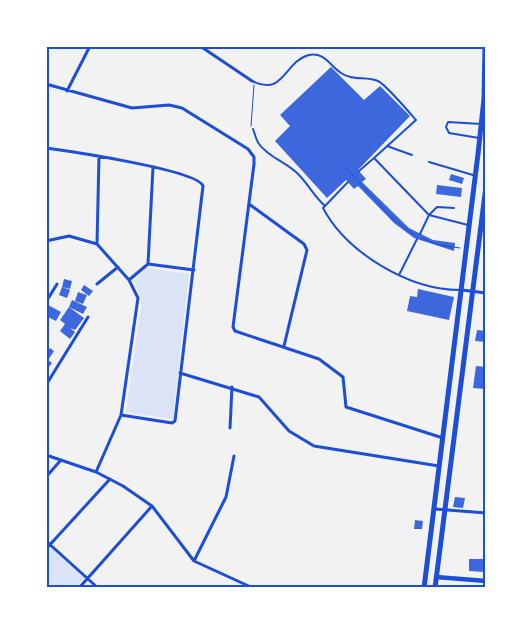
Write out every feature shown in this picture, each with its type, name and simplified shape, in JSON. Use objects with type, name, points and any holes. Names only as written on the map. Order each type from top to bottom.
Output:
[{"type":"main road","points":[[424,588],[485,99],[484,46]]},
{"type":"main road","points":[[435,588],[486,186]]},
{"type":"main road","points":[[436,577],[486,581]]},
{"type":"street","points":[[67,91],[90,46]]},
{"type":"street","points":[[200,46],[253,81]]},
{"type":"street","points":[[46,84],[137,109],[168,105],[182,108],[251,153],[254,164],[234,329],[241,335],[284,346],[319,359],[343,377],[346,407],[443,438]]},
{"type":"street","points":[[46,148],[99,156],[153,168],[201,182],[194,270],[174,423],[121,414]]},
{"type":"street","points":[[98,244],[99,156]]},
{"type":"street","points":[[129,280],[148,264],[153,168]]},
{"type":"street","points":[[249,204],[304,244],[307,250],[284,346]]},
{"type":"street","points":[[46,240],[69,236],[98,244],[129,280],[138,298],[121,414],[96,472]]},
{"type":"street","points":[[148,264],[194,270]]},
{"type":"street","points":[[97,284],[118,267]]},
{"type":"street","points":[[46,302],[57,284]]},
{"type":"street","points":[[462,290],[486,293]]},
{"type":"street","points":[[46,386],[88,316]]},
{"type":"street","points":[[180,373],[232,387],[259,397],[289,431],[306,443],[330,449],[440,466]]},
{"type":"street","points":[[230,428],[232,387]]},
{"type":"street","points":[[46,455],[110,478],[152,506],[194,561],[253,588]]},
{"type":"street","points":[[194,561],[226,497],[234,456]]},
{"type":"street","points":[[46,477],[61,460]]},
{"type":"street","points":[[46,549],[110,478]]},
{"type":"street","points":[[79,588],[152,506]]},
{"type":"street","points":[[435,509],[486,513]]},
{"type":"street","points":[[46,541],[98,588]]},
{"type":"lane","points":[[253,81],[265,86],[273,85],[302,58],[316,55],[324,57],[347,76],[379,81],[416,120],[359,171]]},
{"type":"lane","points":[[480,138],[449,133],[446,126],[448,122],[481,124]]},
{"type":"lane","points":[[253,130],[258,143],[300,176],[311,194],[324,205]]},
{"type":"lane","points":[[387,146],[412,155]]},
{"type":"lane","points":[[374,158],[429,216],[470,225]]},
{"type":"lane","points":[[429,162],[476,176]]},
{"type":"lane","points":[[348,182],[324,205],[324,211],[360,250],[378,264],[399,275],[430,287],[462,290]]},
{"type":"lane","points":[[420,234],[429,216],[441,206],[454,208]]},
{"type":"lane","points":[[399,275],[417,239]]},
{"type":"path","points":[[253,81],[250,122],[253,130]]},
{"type":"path","points":[[346,168],[394,220],[413,234],[439,244],[467,249]]},
{"type":"shaded area","points":[[146,268],[189,274],[173,419],[126,412],[141,307],[141,297],[134,281]]},
{"type":"shaded area","points":[[51,548],[84,578],[75,588],[46,588],[46,553]]},
{"type":"building","points":[[331,67],[364,100],[380,86],[410,116],[358,170],[366,179],[362,182],[409,228],[433,240],[455,243],[454,251],[414,238],[394,223],[358,186],[354,189],[346,180],[327,198],[275,141],[290,126],[280,115]]},
{"type":"building","points":[[451,174],[464,178],[462,184],[449,180]]},
{"type":"building","points":[[437,185],[462,188],[461,197],[436,194]]},
{"type":"building","points":[[64,279],[72,281],[70,289],[62,287]]},
{"type":"building","points":[[84,285],[93,291],[89,296],[81,290]]},
{"type":"building","points":[[62,287],[70,290],[67,298],[59,295]]},
{"type":"building","points":[[418,289],[454,297],[449,320],[407,311],[410,296],[417,297]]},
{"type":"building","points":[[78,292],[87,295],[83,304],[75,301]]},
{"type":"building","points":[[72,300],[87,307],[83,314],[69,307]]},
{"type":"building","points":[[48,305],[61,312],[56,321],[46,316]]},
{"type":"building","points":[[69,307],[84,318],[75,330],[70,328],[75,332],[70,339],[60,331],[65,324],[60,320]]},
{"type":"building","points":[[477,330],[486,331],[486,342],[475,341]]},
{"type":"building","points":[[50,348],[54,351],[48,360],[52,363],[46,371],[46,354]]},
{"type":"building","points":[[476,366],[486,367],[486,389],[473,388]]},
{"type":"building","points":[[455,497],[465,498],[463,508],[453,507]]},
{"type":"building","points":[[415,520],[423,521],[422,529],[414,529]]},
{"type":"building","points":[[469,559],[485,559],[484,572],[469,571]]}]
